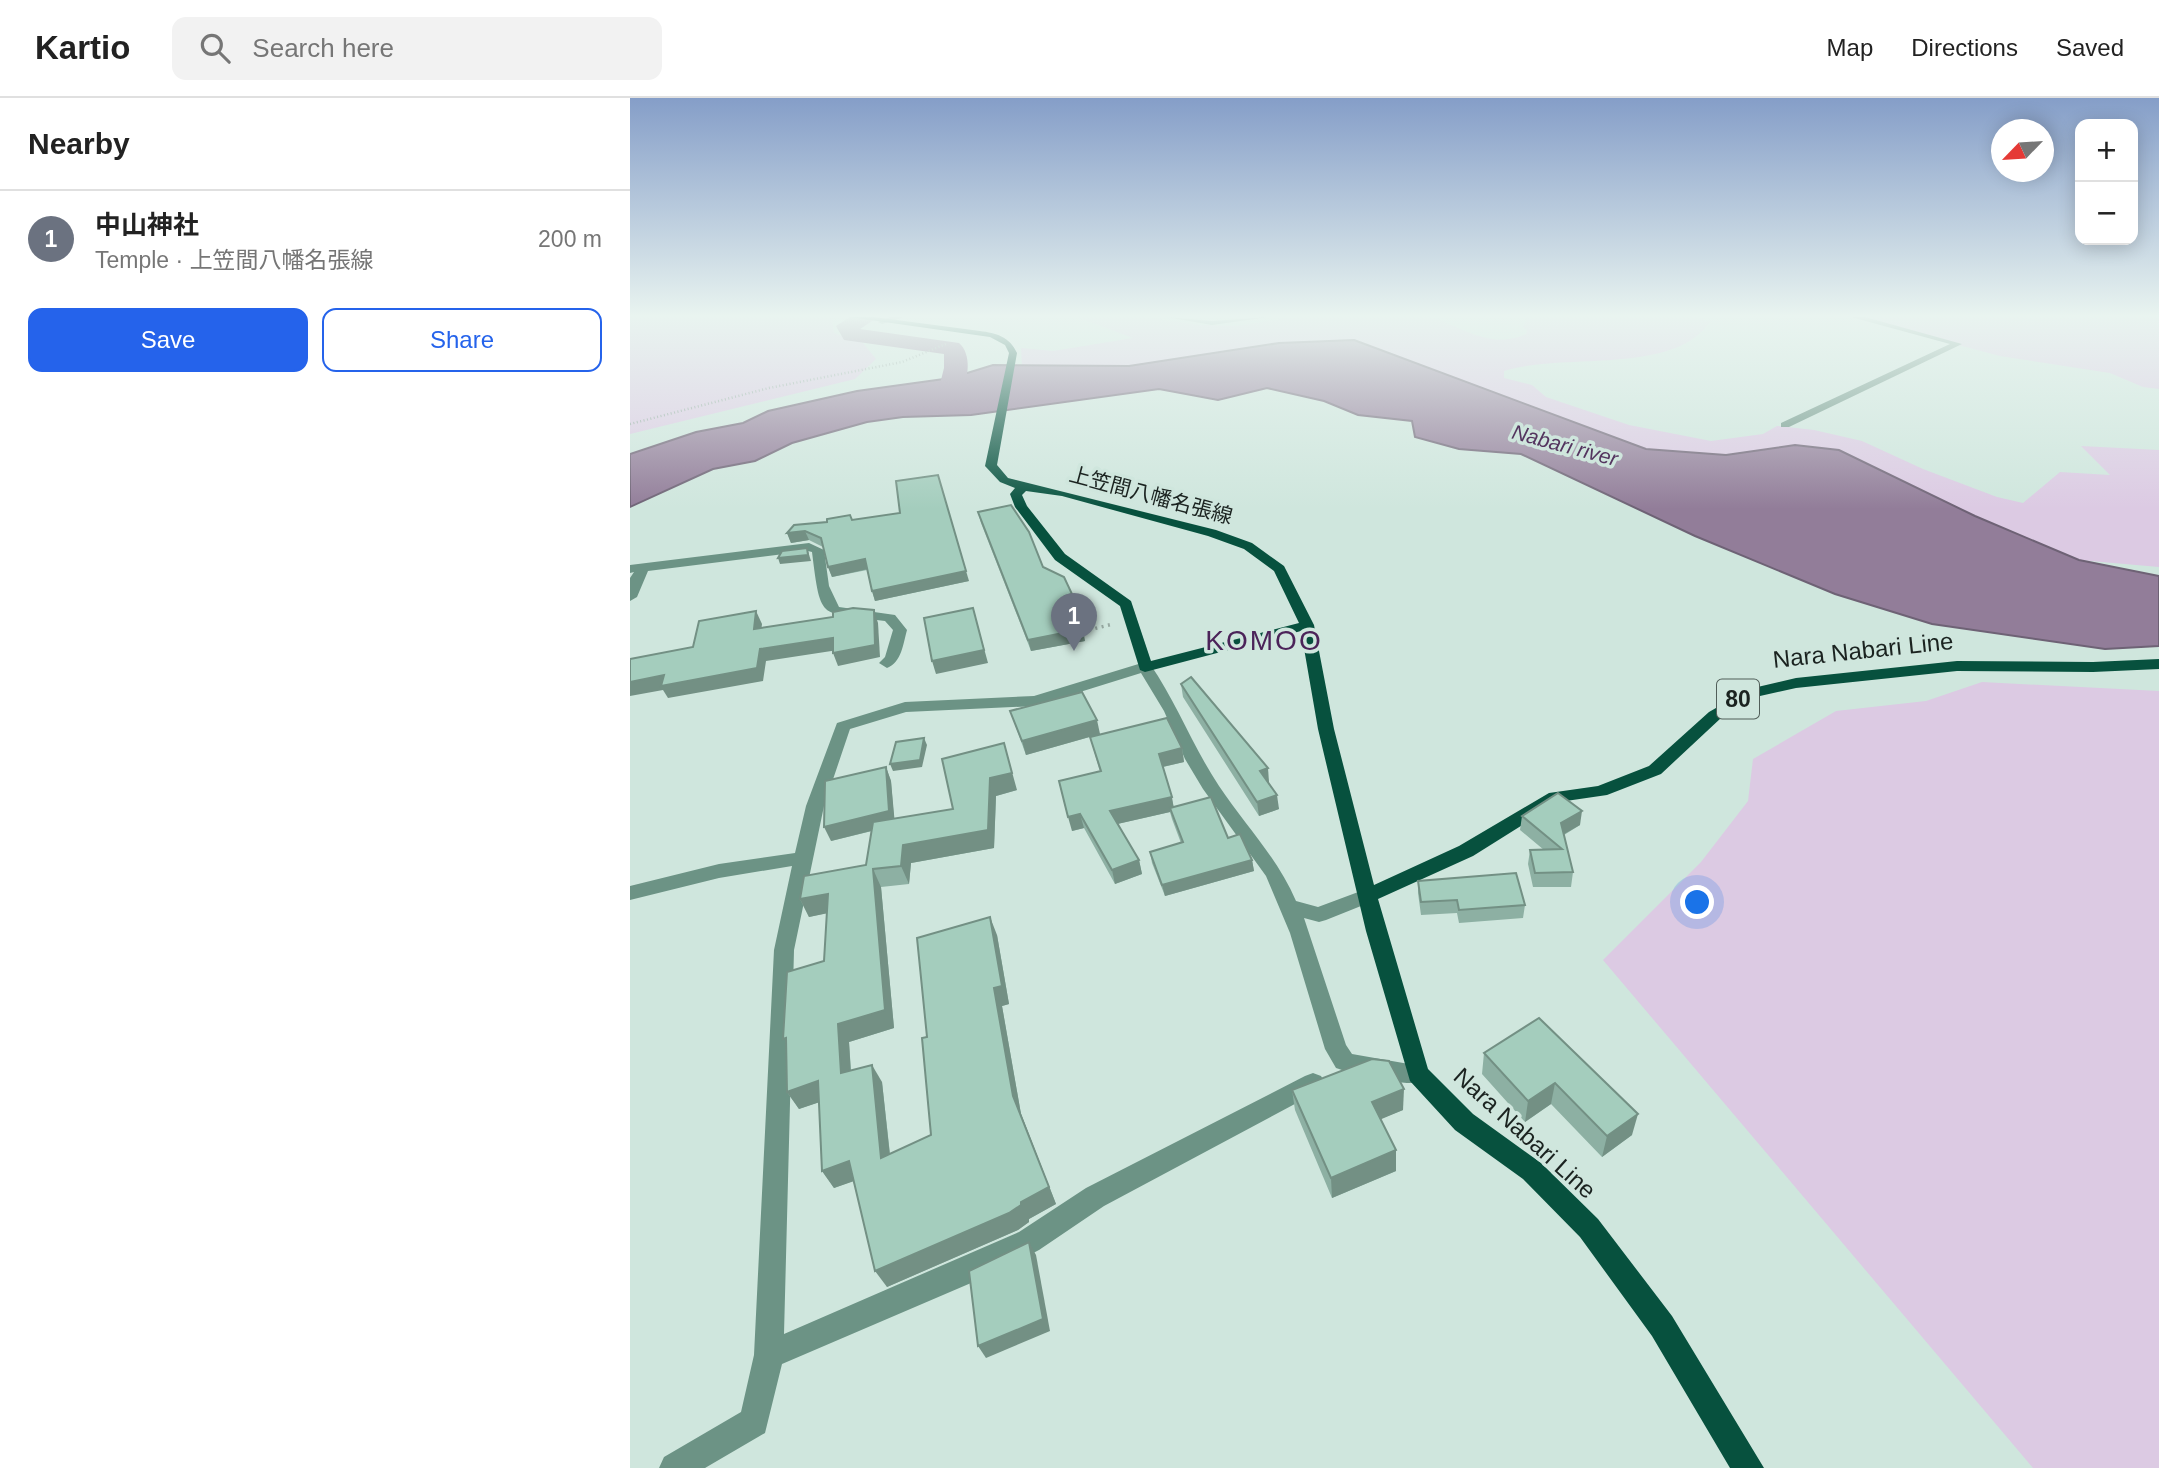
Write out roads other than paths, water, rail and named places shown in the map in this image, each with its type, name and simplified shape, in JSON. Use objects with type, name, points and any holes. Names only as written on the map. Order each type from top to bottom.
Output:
[{"type":"main road","name":"上笠間八幡名張線","points":[[1008,381],[991,466],[1004,480],[1212,533],[1248,546],[1279,569],[1307,625],[1326,729],[1369,895]]},
{"type":"main road","points":[[1023,487],[1016,494],[1021,507],[1060,556],[1126,604],[1145,667],[1307,625]]},
{"type":"main road","name":"Nara Nabari Line","points":[[1748,1468],[1662,1326],[1589,1228],[1532,1171],[1464,1122],[1418,1074],[1376,931],[1369,895],[1466,851],[1555,797],[1601,791],[1655,770],[1715,715],[1755,692],[1796,683],[1957,666],[2093,667],[2159,664]]},
{"type":"street","points":[[1785,425],[1879,381]]},
{"type":"street","points":[[630,597],[637,568],[809,547],[818,550],[821,576],[830,606],[837,612],[890,618],[900,630],[892,658],[887,663]]},
{"type":"street","points":[[674,1468],[754,1422],[769,1355],[784,950],[815,806],[843,726],[905,707],[1035,701],[1145,667],[1172,711],[1194,759],[1212,789],[1275,874],[1291,907],[1336,1049],[1344,1061],[1354,1066],[1401,1069],[1418,1074]]},
{"type":"street","points":[[630,893],[719,871],[804,858]]},
{"type":"street","points":[[1291,907],[1320,915],[1369,895]]},
{"type":"street","points":[[769,1355],[999,1256],[1029,1241],[1095,1197],[1218,1135],[1308,1085],[1354,1066]]},
{"type":"water","name":"Nabari river","points":[[930,381],[1464,381],[1646,449],[1726,455],[1795,445],[1839,450],[1975,516],[2079,560],[2159,576],[2159,646],[2105,649],[1932,624],[1835,594],[1695,536],[1521,454],[1459,449],[1415,437],[1412,421],[1358,415],[1324,401],[1267,388],[1218,400],[1159,389],[971,415],[903,417],[867,422],[792,443],[755,461],[713,469],[630,507],[630,454],[696,432],[743,423],[768,411],[857,391]]},
{"type":"waterway","points":[[951,388],[953,381]]},
{"type":"place","name":"中山神社","points":[[1074,651]]},
{"type":"district","name":"KOMOO","points":[[1264,640]]}]
